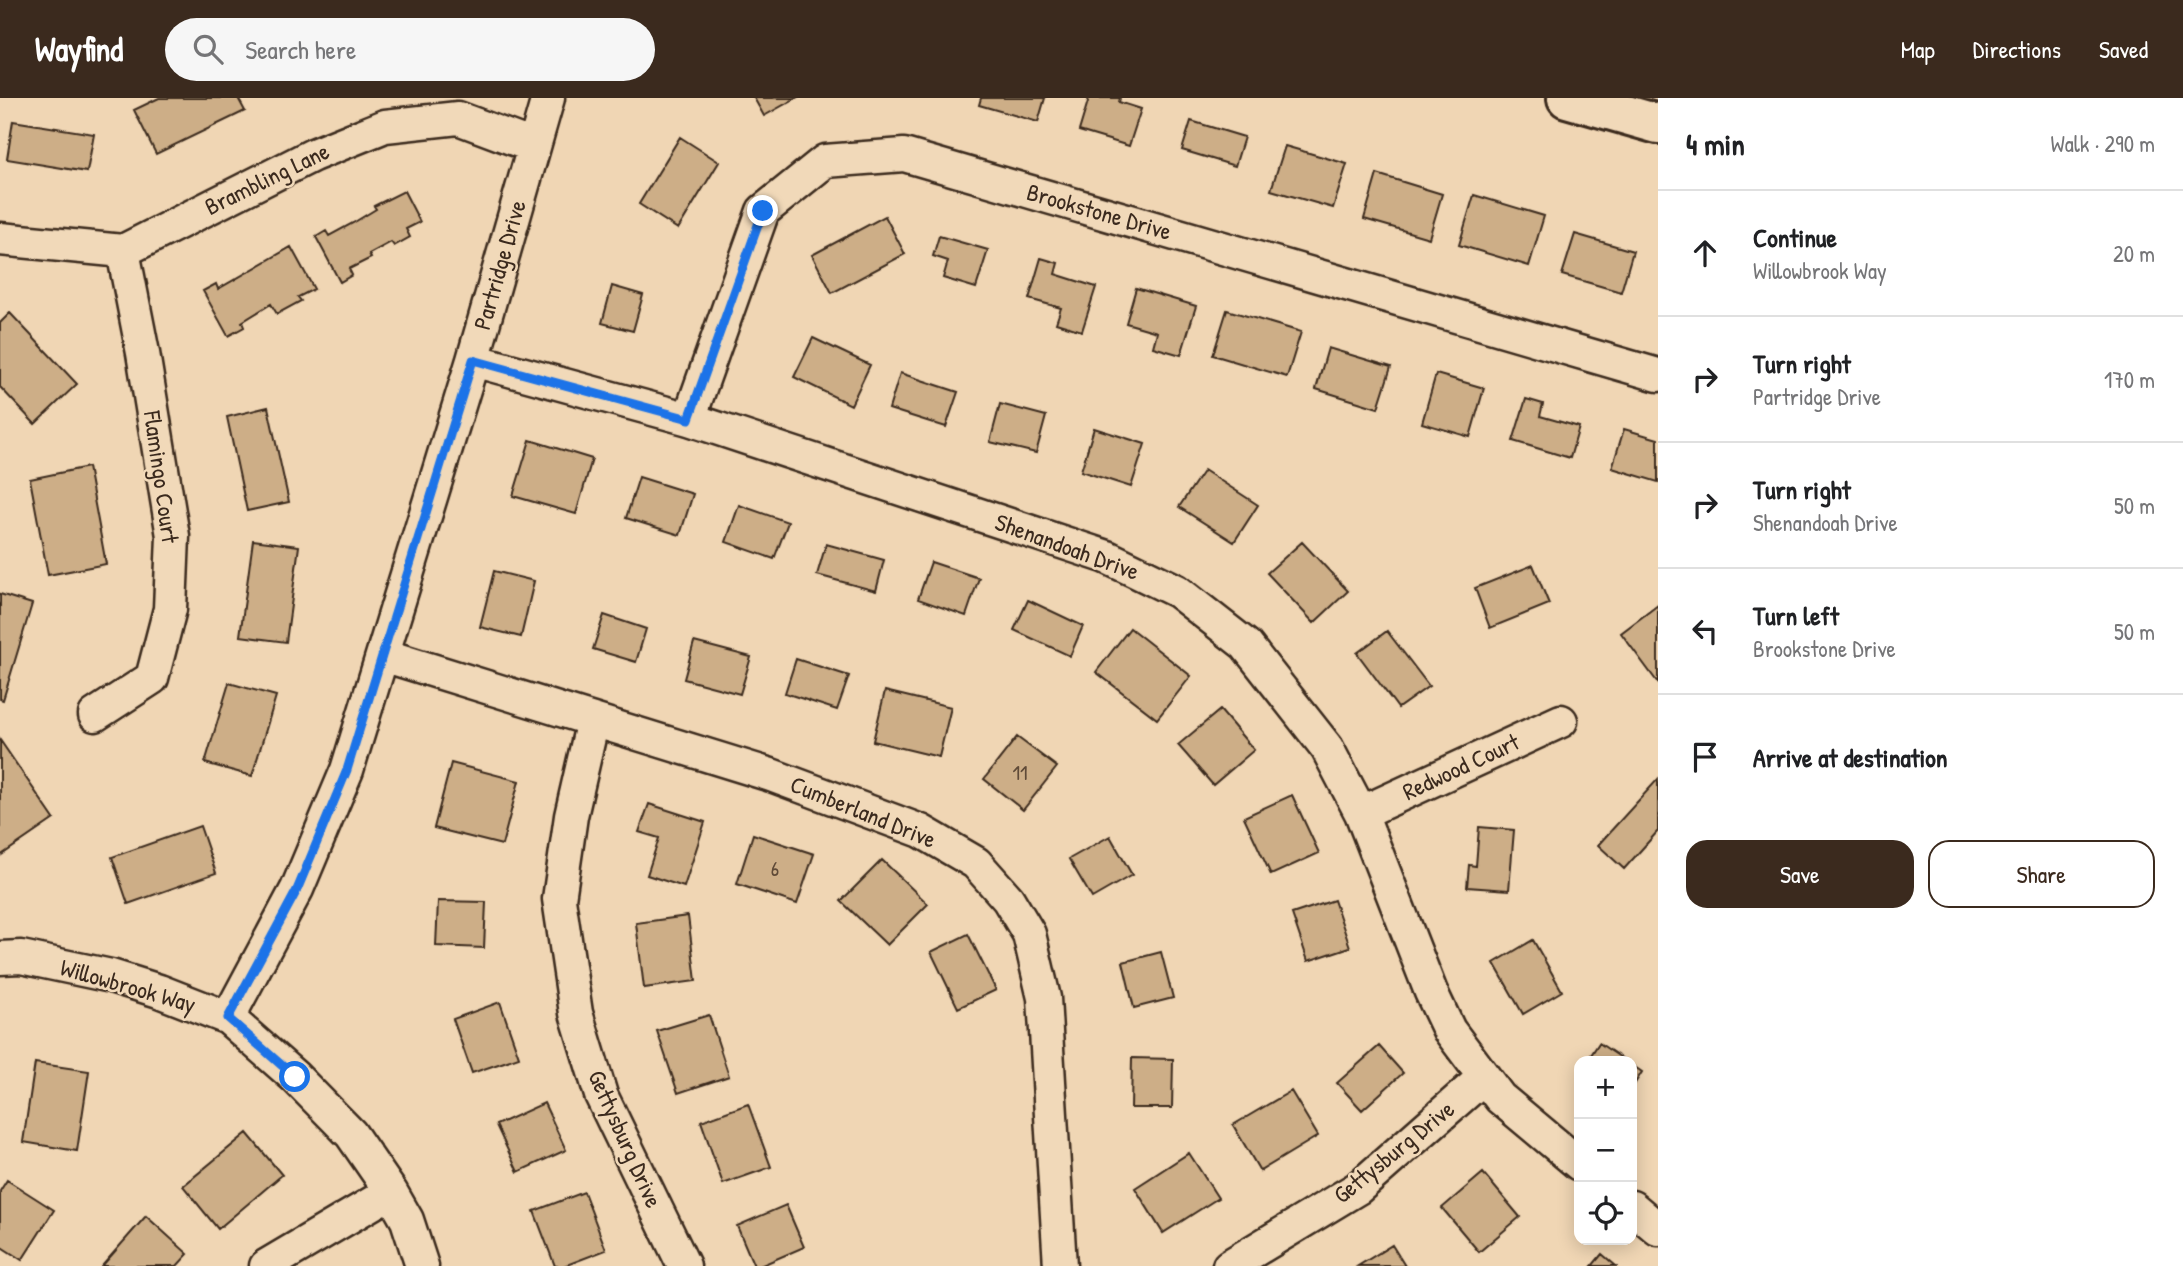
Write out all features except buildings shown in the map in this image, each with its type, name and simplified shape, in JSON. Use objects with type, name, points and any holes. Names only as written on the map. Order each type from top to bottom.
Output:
[{"type":"main road","points":[[1567,98],[1658,124]]},
{"type":"street","name":"Partridge Drive","points":[[228,1018],[297,890],[347,770],[473,360],[548,98]]},
{"type":"street","name":"Brambling Lane","points":[[123,251],[313,155],[385,126],[458,118],[533,146]]},
{"type":"street","name":"Brookstone Drive","points":[[689,419],[763,211],[825,161],[904,155],[1658,375]]},
{"type":"street","points":[[0,239],[123,251]]},
{"type":"street","name":"Flamingo Court","points":[[95,715],[152,678],[170,609],[173,536],[123,251]]},
{"type":"street","name":"Shenandoah Drive","points":[[473,360],[689,419],[1107,557],[1177,591],[1246,645],[1327,748],[1361,813],[1431,992],[1449,1030],[1500,1098],[1574,1160]]},
{"type":"street","name":"Cumberland Drive","points":[[383,655],[771,775],[921,831],[976,863],[1008,899],[1029,934],[1044,998],[1059,1266]]},
{"type":"street","name":"Gettysburg Drive","points":[[593,720],[571,817],[559,899],[576,1013],[601,1095],[684,1266]]},
{"type":"street","name":"Redwood Court","points":[[1361,813],[1561,721]]},
{"type":"street","name":"Willowbrook Way","points":[[0,958],[21,957],[111,976],[228,1018],[295,1077],[351,1134],[407,1220],[422,1266]]},
{"type":"street","name":"Gettysburg Drive","points":[[1229,1266],[1358,1188],[1484,1077]]},
{"type":"street","points":[[266,1266],[391,1192]]},
{"type":"street","points":[[1637,1211],[1658,1229]]},
{"type":"route","points":[[295,1077],[228,1018],[297,890],[347,770],[473,360],[689,419],[763,211]]}]
